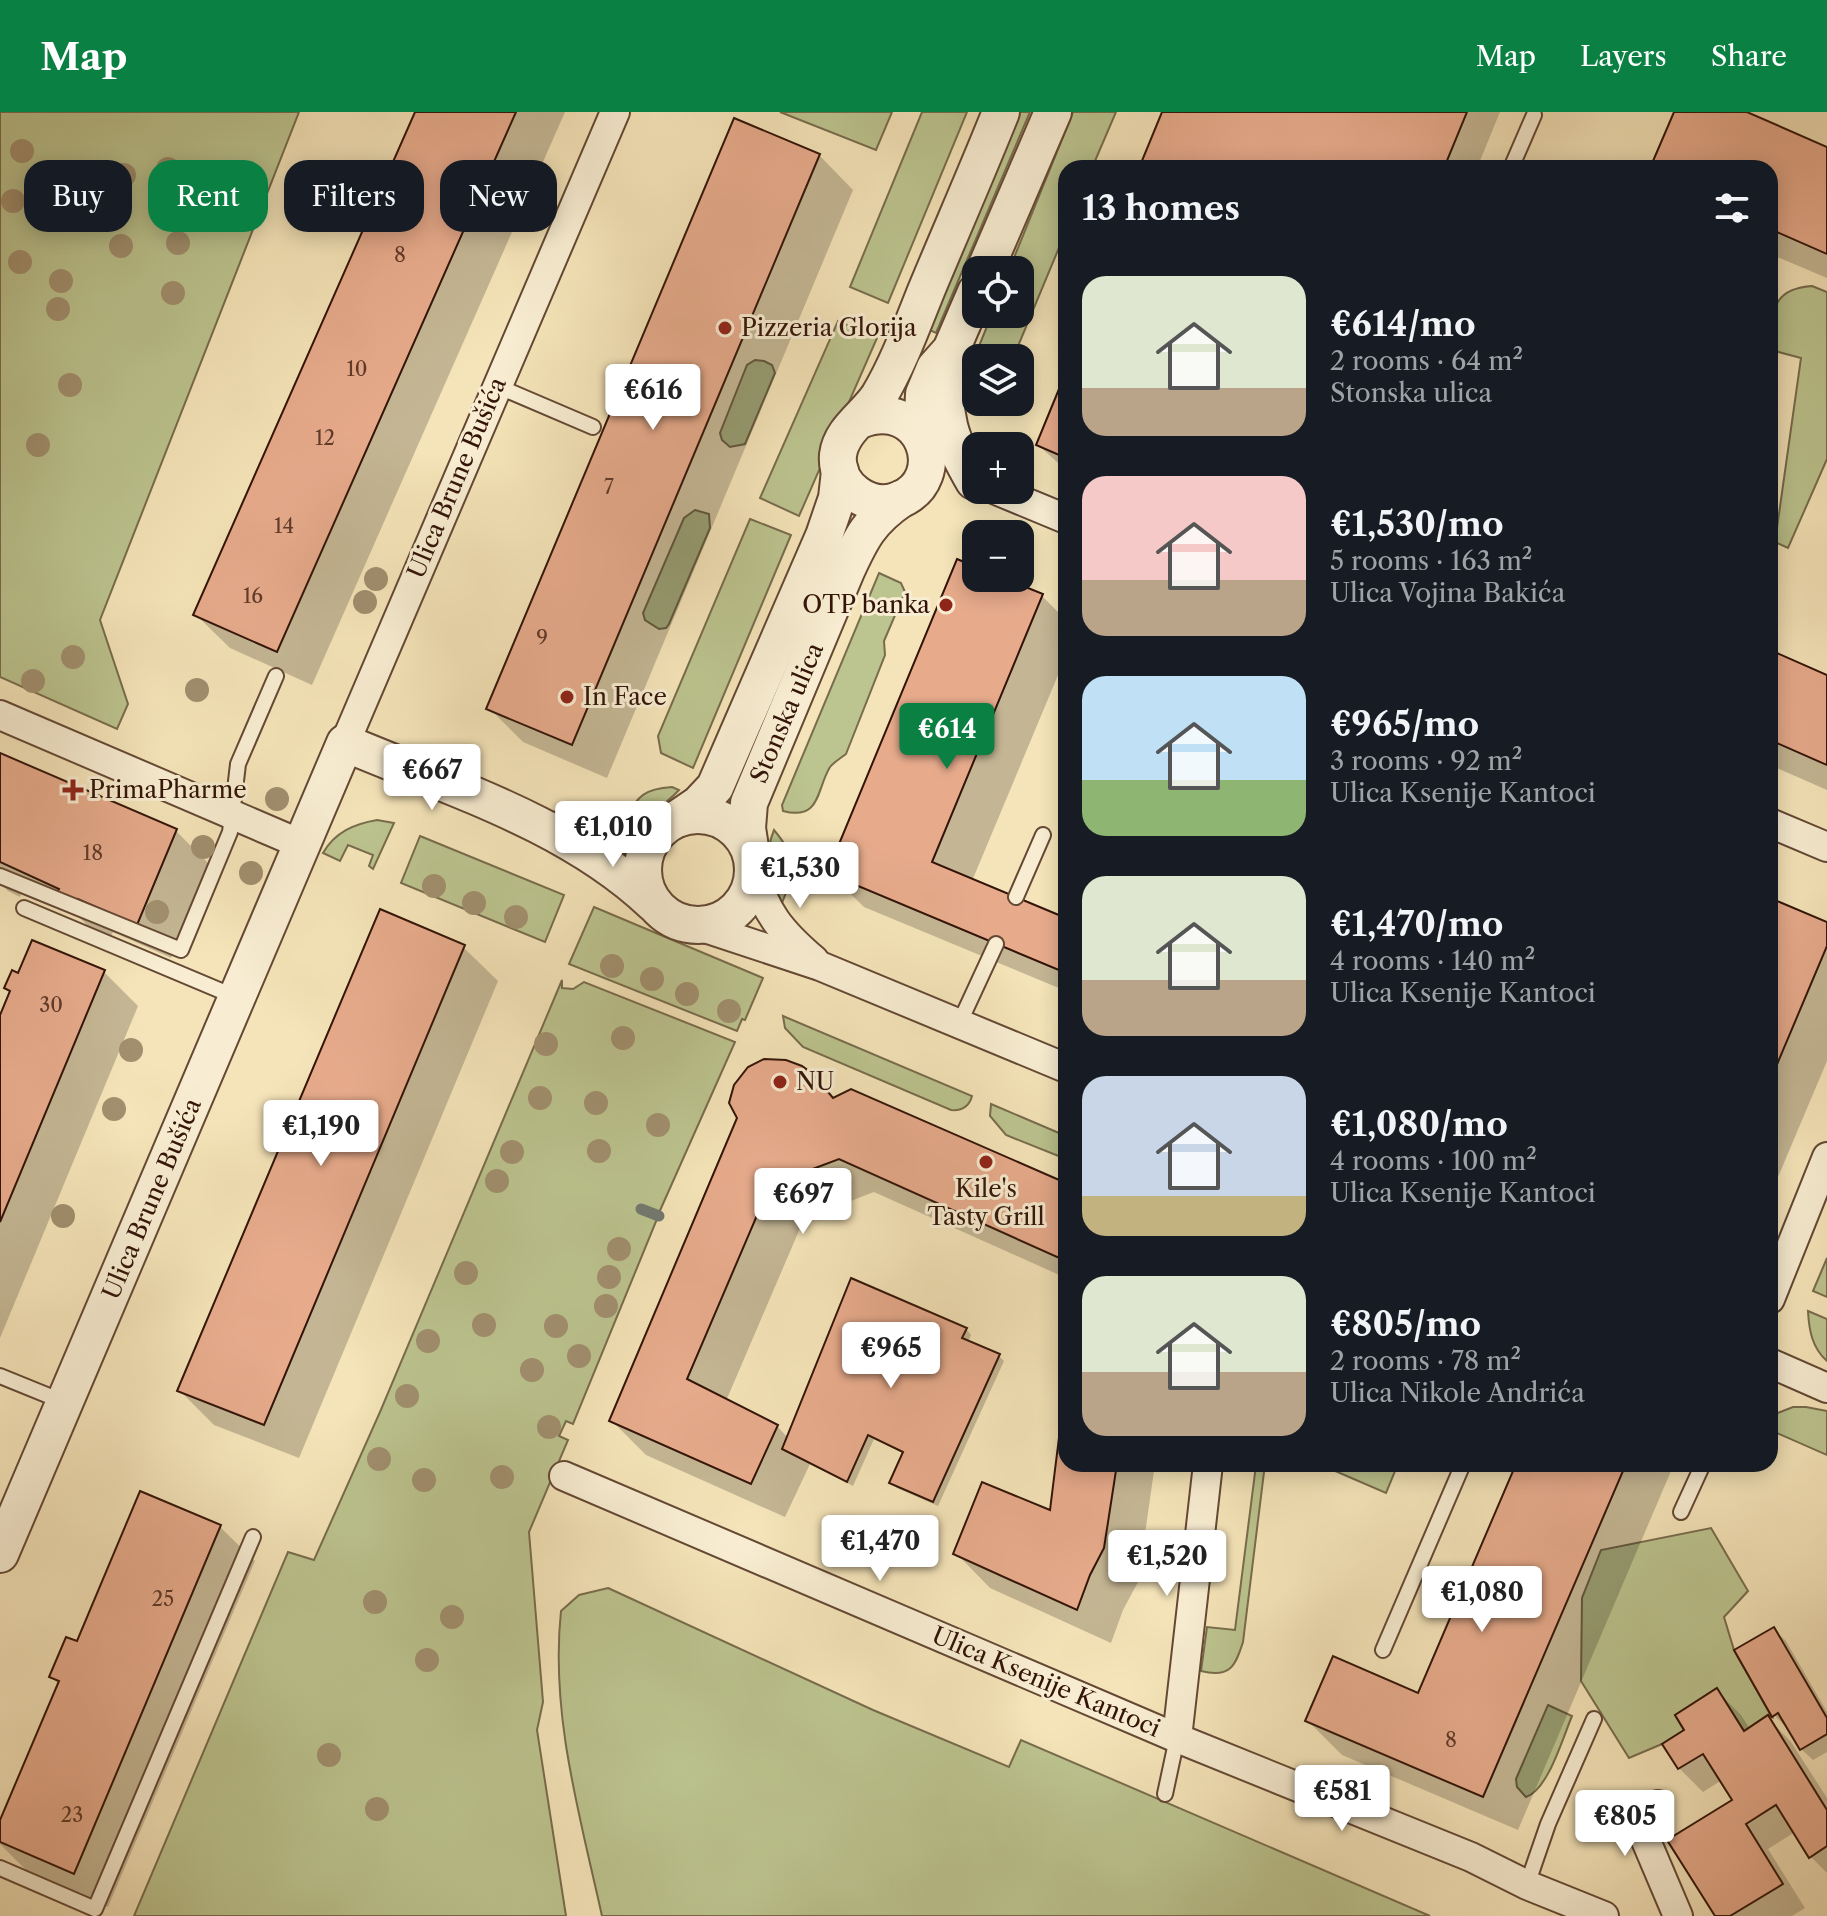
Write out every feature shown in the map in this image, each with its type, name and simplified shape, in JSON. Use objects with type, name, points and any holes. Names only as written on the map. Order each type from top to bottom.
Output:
[{"type":"street","name":"Ulica Brune Bušića","points":[[0,1554],[615,112]]},
{"type":"street","name":"Stonska ulica","points":[[543,826],[597,837],[627,835],[670,823],[699,804],[715,787],[824,536],[837,498],[838,456],[842,441],[879,395],[909,333],[1001,112]]},
{"type":"street","points":[[991,256],[1053,112]]},
{"type":"street","points":[[962,324],[951,350],[945,396],[947,421],[955,449],[962,458]]},
{"type":"street","points":[[924,452],[924,394],[935,368],[951,350]]},
{"type":"street","points":[[860,420],[888,414],[902,419],[913,427],[924,452],[962,473]]},
{"type":"street","name":"Stonska ulica","points":[[752,863],[747,828],[749,803],[834,599],[862,535],[879,514],[913,491],[923,479],[924,452]]},
{"type":"street","points":[[840,471],[846,485],[871,502],[886,503],[901,499]]},
{"type":"street","points":[[1030,504],[1058,516]]},
{"type":"street","points":[[0,715],[303,845]]},
{"type":"street","name":"Stonska ulica","points":[[345,743],[543,826],[625,876],[653,903]]},
{"type":"street","points":[[820,966],[786,935],[764,905],[742,838],[729,825],[694,815],[670,823],[651,840],[644,855],[645,888],[653,903],[673,920],[820,966],[1058,1065]]},
{"type":"street","points":[[1778,826],[1827,847]]},
{"type":"street","points":[[699,926],[716,923],[731,915],[743,903],[750,888],[752,863]]},
{"type":"street","points":[[1778,1279],[1827,1157]]},
{"type":"street","points":[[1778,1367],[1827,1388]]},
{"type":"street","points":[[1177,1738],[1207,1472]]},
{"type":"street","name":"Ulica Ksenije Kantoci","points":[[564,1476],[1177,1738],[1471,1857],[1527,1885],[1604,1916]]},
{"type":"street","points":[[1658,1805],[1648,1819],[1644,1836],[1678,1916]]},
{"type":"lane","points":[[1514,160],[1534,115]]},
{"type":"lane","points":[[497,386],[593,427]]},
{"type":"lane","points":[[0,876],[181,950],[230,832],[238,764],[276,676]]},
{"type":"lane","points":[[1016,897],[1043,835]]},
{"type":"lane","points":[[24,908],[238,998]]},
{"type":"lane","points":[[959,1024],[996,944]]},
{"type":"lane","points":[[0,1376],[64,1403]]},
{"type":"lane","points":[[1383,1650],[1460,1472]]},
{"type":"lane","points":[[1681,1512],[1699,1472]]},
{"type":"lane","points":[[0,1868],[95,1909],[253,1537]]},
{"type":"lane","points":[[1527,1885],[1548,1824],[1594,1719]]},
{"type":"lane","points":[[1165,1794],[1177,1738]]},
{"type":"green space","points":[[0,112],[299,112],[268,191],[268,160],[148,160],[148,232],[252,232],[100,620],[128,704],[117,729],[0,677]]},
{"type":"green space","points":[[780,112],[892,112],[876,150]]},
{"type":"green space","points":[[922,112],[967,112],[888,303],[850,287]]},
{"type":"green space","points":[[1012,112],[1030,112],[969,256],[962,256],[962,272],[936,333],[921,326]]},
{"type":"green space","points":[[1073,112],[1116,112],[1095,160],[1058,160],[1058,250],[1034,308],[1034,256],[1015,256]]},
{"type":"green space","points":[[1812,286],[1827,292],[1827,459],[1788,548],[1778,543],[1778,521],[1801,358],[1778,352],[1778,302],[1787,292]]},
{"type":"green space","points":[[838,321],[877,338],[799,516],[760,498]]},
{"type":"green space","points":[[986,328],[1026,328],[1019,344],[980,344]]},
{"type":"green space","points":[[755,360],[772,365],[775,373],[745,444],[730,447],[722,440],[720,433],[747,365]]},
{"type":"green space","points":[[695,510],[709,514],[710,528],[669,624],[659,629],[645,620],[643,613],[684,518]]},
{"type":"green space","points":[[750,519],[791,535],[693,768],[661,753],[658,736]]},
{"type":"green space","points":[[879,573],[901,583],[905,592],[884,641],[885,655],[846,754],[830,767],[811,808],[795,813],[783,811],[782,805]]},
{"type":"green space","points":[[672,787],[679,790],[667,802],[647,813],[624,819],[643,795]]},
{"type":"green space","points":[[377,820],[394,823],[373,869],[369,866],[373,855],[348,845],[340,861],[323,853],[346,830]]},
{"type":"green space","points":[[774,830],[788,850],[793,866],[782,903],[769,867],[769,849]]},
{"type":"green space","points":[[420,836],[564,895],[545,942],[401,883]]},
{"type":"green space","points":[[594,907],[763,978],[737,1031],[569,964]]},
{"type":"green space","points":[[562,980],[562,988],[573,989],[584,982],[735,1042],[658,1215],[641,1206],[638,1211],[657,1219],[573,1424],[566,1421],[559,1436],[568,1440],[529,1532],[543,1702],[537,1730],[566,1916],[134,1916],[288,1552],[314,1560],[380,1412]]},
{"type":"green space","points":[[783,1016],[972,1096],[971,1100],[964,1108],[951,1110],[803,1047],[785,1028]]},
{"type":"green space","points":[[991,1104],[1058,1133],[1058,1156],[1006,1135],[990,1116]]},
{"type":"green space","points":[[1827,1258],[1827,1297],[1813,1291]]},
{"type":"green space","points":[[1808,1311],[1827,1319],[1827,1361],[1812,1338]]},
{"type":"green space","points":[[1793,1407],[1827,1411],[1827,1455],[1778,1434],[1778,1413]]},
{"type":"green space","points":[[1255,1472],[1264,1472],[1243,1642],[1230,1668],[1219,1673],[1201,1671],[1207,1627],[1235,1630]]},
{"type":"green space","points":[[1337,1472],[1395,1472],[1386,1493]]},
{"type":"green space","points":[[1711,1528],[1748,1591],[1724,1617],[1734,1650],[1772,1717],[1768,1715],[1744,1731],[1717,1689],[1675,1715],[1684,1730],[1662,1744],[1629,1758],[1581,1681],[1582,1598],[1601,1550]]},
{"type":"green space","points":[[608,1588],[873,1710],[1009,1767],[1021,1740],[1430,1916],[602,1916],[569,1765],[563,1726],[559,1650],[561,1611],[579,1595]]},
{"type":"green space","points":[[1548,1705],[1572,1716],[1548,1774],[1526,1797],[1517,1787],[1516,1779]]},
{"type":"building","points":[[415,112],[516,112],[495,160],[440,160],[440,232],[463,232],[277,652],[193,615],[362,232],[424,232],[424,160],[394,160]]},
{"type":"building","points":[[1162,112],[1467,112],[1447,160],[1142,160]]},
{"type":"building","points":[[1674,112],[1747,112],[1827,147],[1827,254],[1778,233],[1778,160],[1653,160]]},
{"type":"building","points":[[734,118],[820,154],[572,745],[486,709]]},
{"type":"building","points":[[1058,391],[1058,455],[1036,445]]},
{"type":"building","points":[[957,559],[962,561],[962,592],[1034,590],[1043,594],[932,862],[1058,915],[1058,970],[827,873]]},
{"type":"building","points":[[1778,654],[1827,675],[1827,765],[1778,744]]},
{"type":"building","points":[[0,753],[177,829],[137,925],[78,899],[75,906],[55,896],[59,889],[0,862]]},
{"type":"building","points":[[1778,901],[1827,922],[1827,946],[1778,1062]]},
{"type":"building","points":[[380,909],[465,945],[264,1425],[177,1391]]},
{"type":"building","points":[[32,940],[105,970],[0,1222],[0,1015],[10,991],[4,988],[12,970],[18,973]]},
{"type":"building","points":[[764,1059],[786,1060],[813,1074],[833,1098],[851,1089],[1058,1180],[1058,1257],[839,1159],[770,1185],[687,1379],[778,1425],[751,1484],[609,1421],[737,1118],[729,1103],[734,1085],[748,1067]]},
{"type":"building","points":[[851,1278],[967,1328],[962,1338],[1000,1354],[933,1502],[889,1483],[903,1452],[868,1435],[847,1482],[782,1449]]},
{"type":"building","points":[[1058,1446],[1058,1472],[1116,1472],[1104,1548],[1077,1610],[953,1554],[982,1482],[1050,1510]]},
{"type":"building","points":[[1513,1472],[1623,1472],[1483,1797],[1305,1721],[1333,1656],[1418,1693]]},
{"type":"building","points":[[140,1491],[221,1525],[74,1874],[0,1842],[0,1820],[59,1681],[49,1677],[66,1637],[77,1641]]},
{"type":"building","points":[[1774,1627],[1827,1718],[1827,1734],[1800,1750],[1778,1713],[1772,1717],[1734,1650]]},
{"type":"building","points":[[1717,1688],[1744,1731],[1768,1715],[1827,1810],[1827,1846],[1809,1858],[1776,1805],[1746,1824],[1783,1884],[1730,1916],[1715,1916],[1667,1840],[1732,1800],[1703,1754],[1678,1769],[1662,1744],[1684,1730],[1675,1715]]},
{"type":"waterway","points":[[641,1209],[659,1216]]},
{"type":"place","name":"Pizzeria Glorija","points":[[725,328]]},
{"type":"place","name":"OTP banka","points":[[946,605]]},
{"type":"place","name":"In Face","points":[[567,697]]},
{"type":"place","name":"PrimaPharme","points":[[73,790]]},
{"type":"place","name":"NU","points":[[780,1082]]},
{"type":"place","name":"Kile's Tasty Grill","points":[[986,1162]]}]
